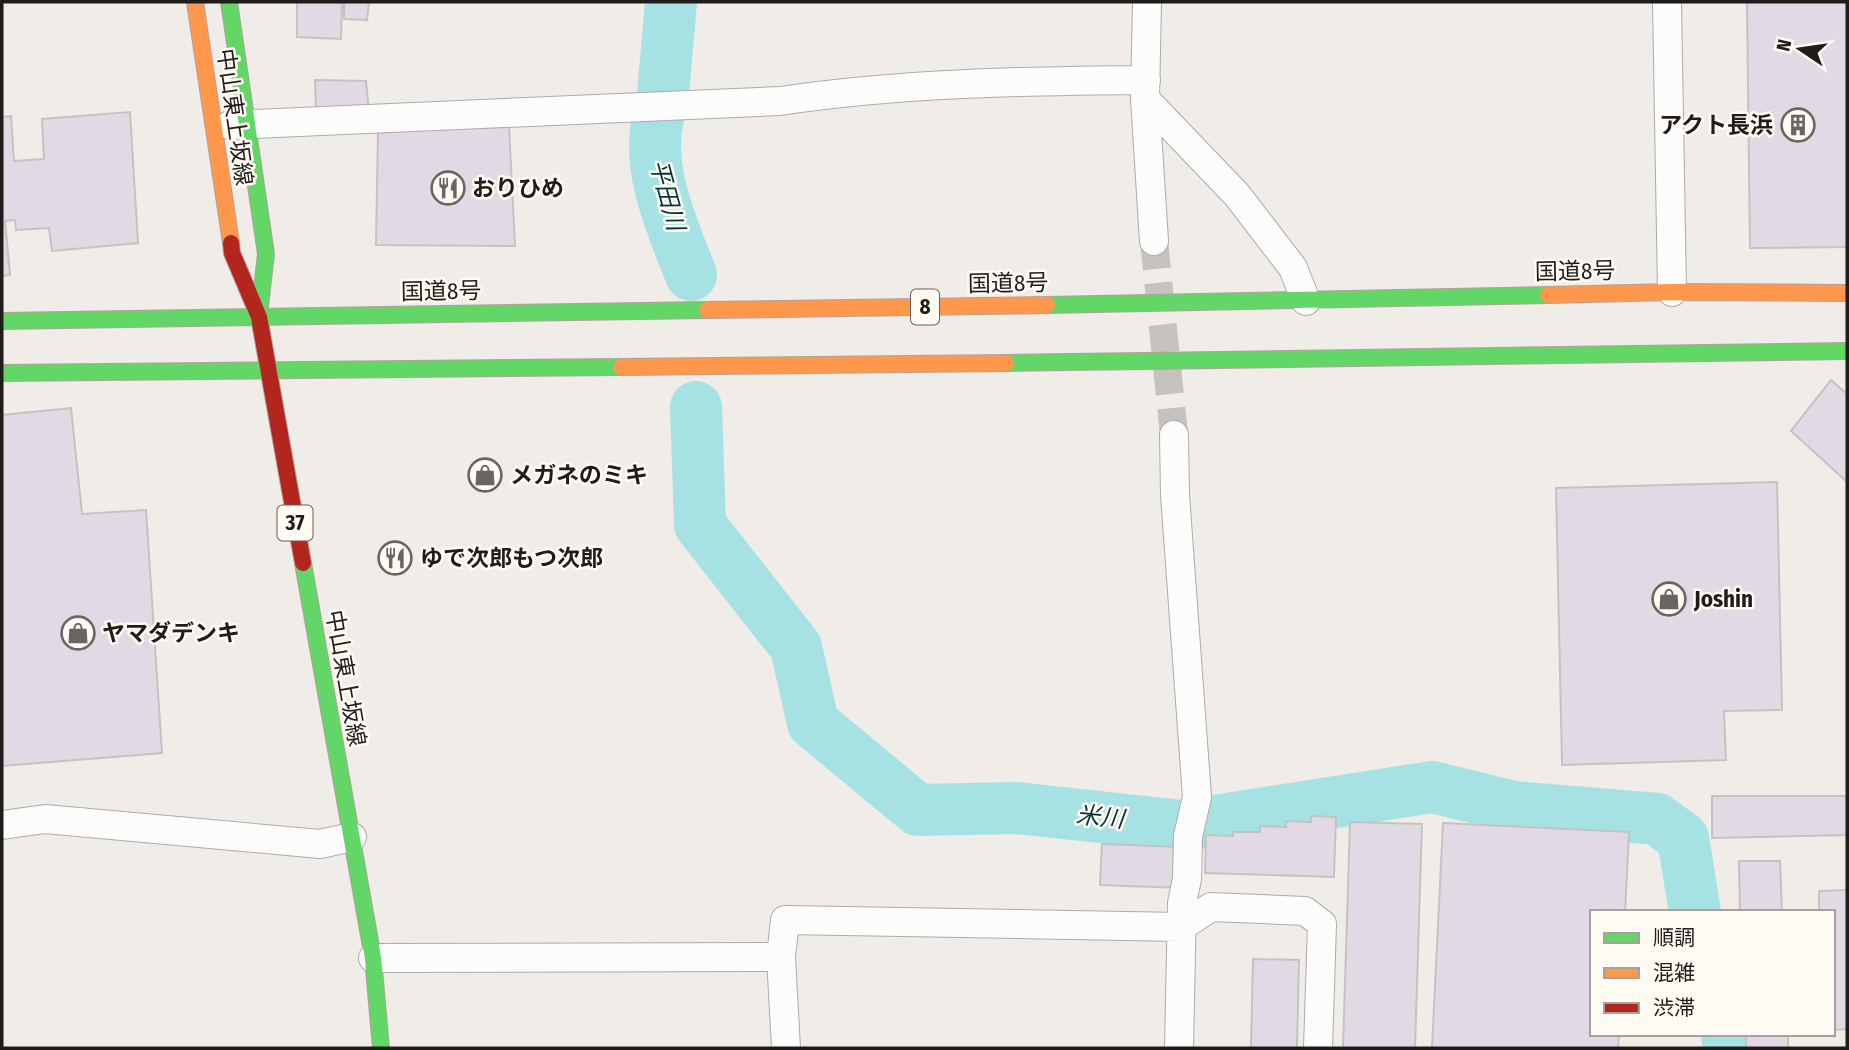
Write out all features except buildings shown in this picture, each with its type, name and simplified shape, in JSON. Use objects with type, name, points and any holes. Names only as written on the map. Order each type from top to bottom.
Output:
[{"type":"main road","name":"中山東上坂線","points":[[195,2],[232,253],[259,317],[352,837],[373,958],[381,1048]]},
{"type":"main road","name":"中山東上坂線","points":[[229,2],[266,254],[259,317]]},
{"type":"main road","name":"国道8号","points":[[2,321],[1306,301],[1672,292],[1847,293]]},
{"type":"main road","points":[[2,373],[1847,351]]},
{"type":"street","points":[[1147,2],[1145,90],[1154,241]]},
{"type":"street","points":[[1667,2],[1672,292]]},
{"type":"street","points":[[212,126],[780,101],[850,90],[1028,81],[1145,90],[1237,195],[1293,268],[1306,301]]},
{"type":"street","points":[[1174,435],[1175,495],[1197,797],[1190,826],[1181,927],[1179,1048]]},
{"type":"street","points":[[2,825],[46,819],[320,844],[352,837]]},
{"type":"street","points":[[786,1048],[781,957],[785,920],[1181,927],[1211,907],[1304,911],[1322,924],[1318,1048]]},
{"type":"street","points":[[373,958],[781,957]]},
{"type":"waterway","name":"平田川","points":[[663,94],[671,2]]},
{"type":"waterway","name":"平田川","points":[[659,113],[655,155],[662,196],[691,275]]},
{"type":"waterway","name":"米川","points":[[696,407],[700,525],[796,647],[813,723],[918,810],[1017,808],[1182,826],[1432,787],[1514,807],[1657,819],[1683,838],[1695,910]]},
{"type":"waterway","name":"米川","points":[[1727,1036],[1729,1048]]},
{"type":"tunnel","points":[[1154,241],[1174,435]]},
{"type":"traffic: fast","points":[[229,2],[266,254],[259,315]]},
{"type":"traffic: fast","points":[[1047,305],[1548,295]]},
{"type":"traffic: fast","points":[[2,321],[707,310]]},
{"type":"traffic: fast","points":[[1006,363],[1847,351]]},
{"type":"traffic: fast","points":[[2,373],[621,367]]},
{"type":"traffic: fast","points":[[303,563],[373,958],[381,1048]]},
{"type":"traffic: slow","points":[[195,2],[231,243]]},
{"type":"traffic: slow","points":[[1548,295],[1672,292],[1847,293]]},
{"type":"traffic: slow","points":[[707,310],[1047,305]]},
{"type":"traffic: slow","points":[[621,367],[1006,363]]},
{"type":"traffic: jam","points":[[231,243],[232,253],[259,317],[303,563]]},
{"type":"place","name":"アクト長浜","points":[[1798,125]]},
{"type":"place","name":"おりひめ","points":[[448,188]]},
{"type":"place","name":"メガネのミキ","points":[[485,475]]},
{"type":"place","name":"ゆで次郎もつ次郎","points":[[395,558]]},
{"type":"place","name":"Joshin","points":[[1669,599]]},
{"type":"place","name":"ヤマダデンキ","points":[[78,633]]}]
